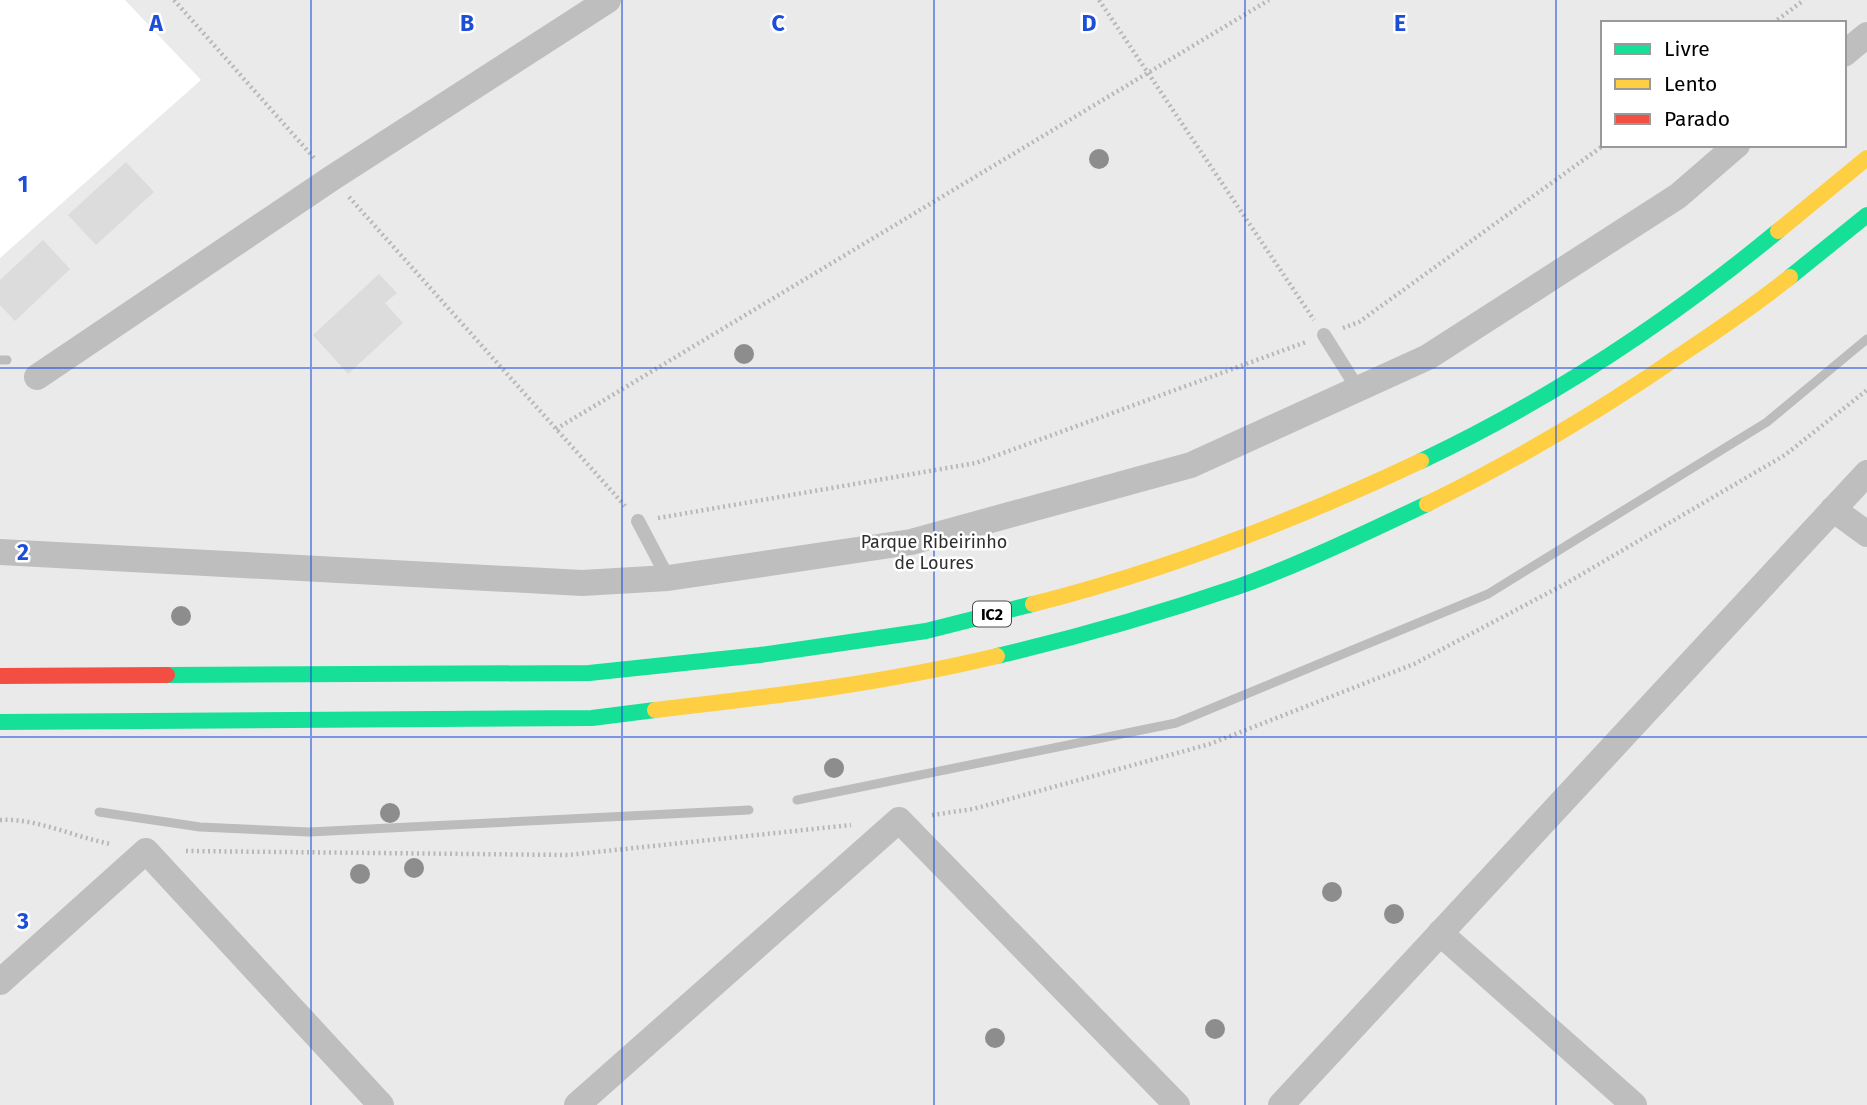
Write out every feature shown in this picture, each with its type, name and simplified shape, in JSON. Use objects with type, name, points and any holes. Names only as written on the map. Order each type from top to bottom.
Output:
[{"type":"highway","name":"IC2","points":[[0,676],[589,673],[760,655],[926,631],[1081,592],[1219,548],[1364,488],[1472,437],[1600,361],[1732,269],[1867,158]]},
{"type":"highway","name":"IC2","points":[[0,722],[592,718],[768,697],[939,670],[1079,637],[1239,586],[1364,533],[1492,473],[1624,394],[1749,309],[1867,215]]},
{"type":"street","points":[[37,377],[332,178],[608,0]]},
{"type":"street","points":[[1846,52],[1867,35]]},
{"type":"street","points":[[0,552],[582,583],[668,578],[911,542],[1191,465],[1428,357],[1678,196],[1735,147]]},
{"type":"street","points":[[1281,1105],[1867,473]]},
{"type":"street","points":[[1833,509],[1867,534]]},
{"type":"street","points":[[577,1105],[899,820],[1177,1105]]},
{"type":"street","points":[[0,982],[146,851],[381,1105]]},
{"type":"street","points":[[1440,933],[1634,1105]]},
{"type":"lane","points":[[1324,335],[1358,389]]},
{"type":"lane","points":[[638,521],[668,578]]},
{"type":"path","points":[[174,0],[638,521],[976,463],[1359,322],[1601,147]]},
{"type":"path","points":[[1099,0],[1324,335]]},
{"type":"path","points":[[556,429],[1269,0]]},
{"type":"path","points":[[1776,21],[1804,0]]},
{"type":"path","points":[[0,820],[20,819],[85,839],[146,851],[568,855],[899,820],[973,809],[1210,744],[1413,664],[1565,584],[1785,455],[1867,390]]},
{"type":"green space","name":"Parque Ribeirinho de Loures","points":[[125,0],[1867,0],[1867,1105],[0,1105],[0,258],[201,80]]},
{"type":"building","points":[[126,162],[154,192],[96,245],[68,215]]},
{"type":"building","points":[[43,240],[70,269],[15,321],[0,305],[0,280]]},
{"type":"building","points":[[379,274],[397,293],[385,303],[403,323],[348,374],[313,335]]},
{"type":"waterway","points":[[797,800],[1176,723],[1488,594],[1767,422],[1867,339]]},
{"type":"waterway","points":[[0,360],[7,360]]},
{"type":"waterway","points":[[99,812],[200,827],[309,832],[749,810]]},
{"type":"traffic: fast","points":[[1790,277],[1867,215]]},
{"type":"traffic: fast","points":[[1421,461],[1561,386],[1651,328],[1778,231]]},
{"type":"traffic: fast","points":[[997,656],[1118,624],[1237,587],[1309,558],[1427,504]]},
{"type":"traffic: fast","points":[[167,675],[589,673],[760,655],[926,631],[1033,604]]},
{"type":"traffic: fast","points":[[0,722],[592,718],[655,710]]},
{"type":"traffic: slow","points":[[1778,231],[1867,158]]},
{"type":"traffic: slow","points":[[1427,504],[1527,452],[1591,414],[1712,334],[1790,277]]},
{"type":"traffic: slow","points":[[1033,604],[1133,576],[1230,542],[1421,461]]},
{"type":"traffic: slow","points":[[655,710],[870,682],[997,656]]},
{"type":"traffic: jam","points":[[0,676],[167,675]]}]
